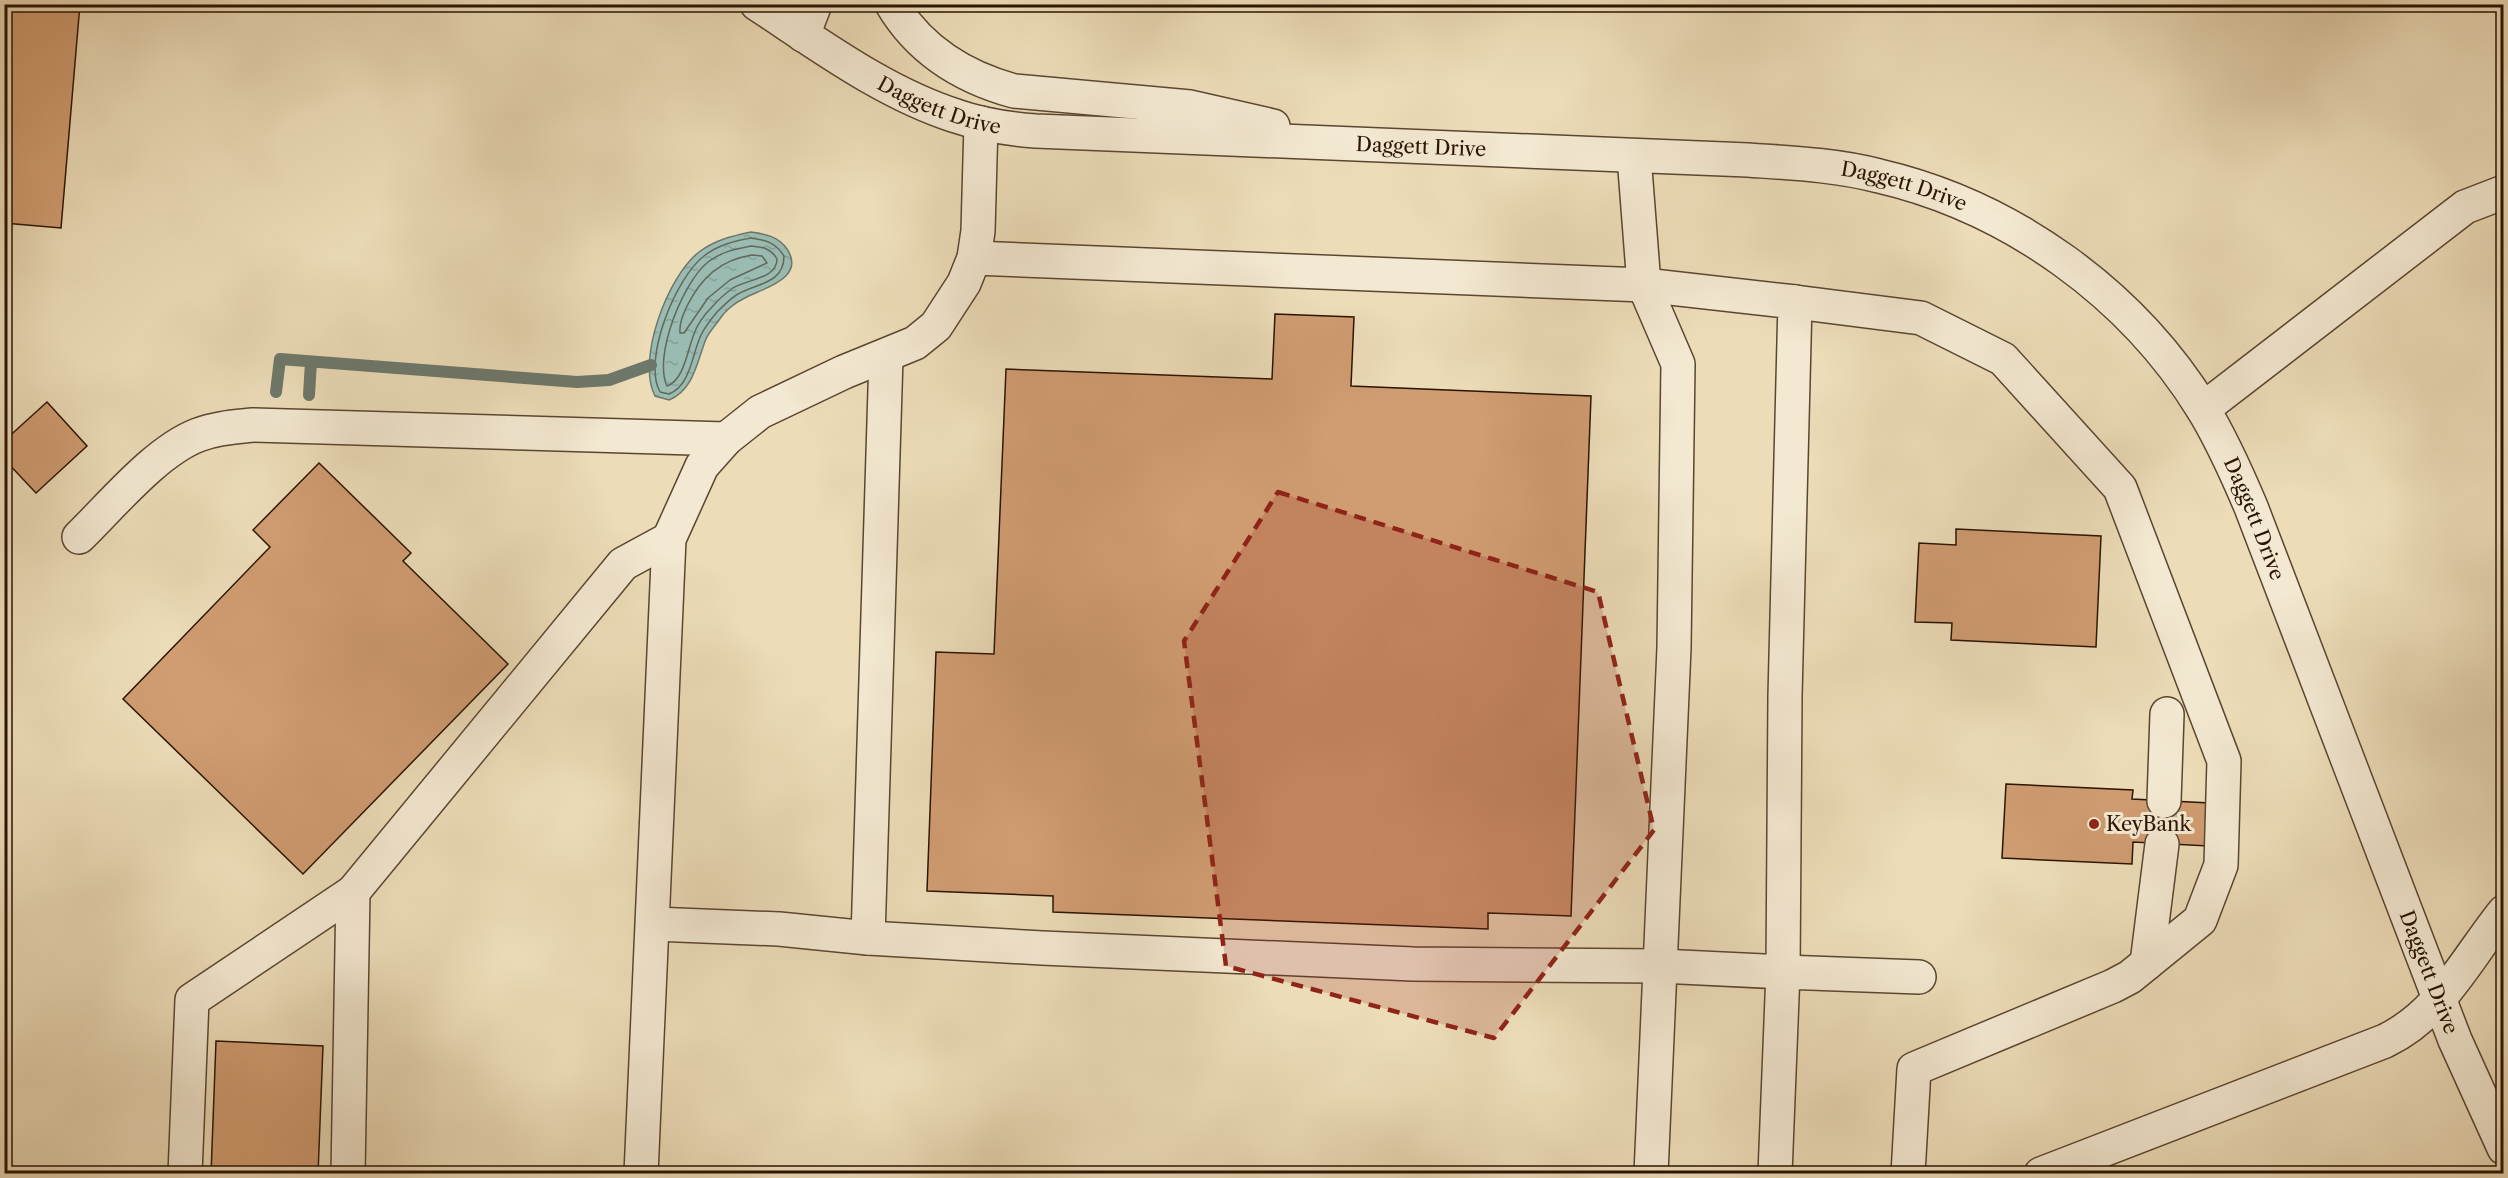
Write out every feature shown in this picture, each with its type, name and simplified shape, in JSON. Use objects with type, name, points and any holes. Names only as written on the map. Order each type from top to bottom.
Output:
[{"type":"street","name":"Daggett Drive","points":[[757,4],[881,82],[924,104],[981,123],[1036,131],[1748,160],[1845,169],[1908,183],[1940,194],[2015,230],[2082,274],[2106,294],[2152,341],[2203,409],[2224,447],[2251,507],[2468,1074],[2504,1148]]},
{"type":"street","points":[[803,35],[815,4]]},
{"type":"street","points":[[892,4],[918,39],[940,58],[987,84],[1014,92],[1190,106],[1287,130],[1411,146]]},
{"type":"street","points":[[641,1173],[654,924],[669,539],[702,466],[726,439],[760,412],[844,372],[886,357],[915,343],[936,326],[964,284],[974,258],[978,231],[981,123]]},
{"type":"street","points":[[1634,156],[1644,285],[1678,364],[1674,648],[1651,1173]]},
{"type":"street","points":[[2203,409],[2465,207],[2504,192]]},
{"type":"street","points":[[974,258],[1644,285],[1921,318],[2003,359],[2120,488],[2224,761],[2221,865],[2200,920],[2130,977],[1914,1069],[1908,1173]]},
{"type":"street","points":[[1775,1173],[1783,972],[1785,696],[1795,302]]},
{"type":"street","points":[[868,938],[886,357]]},
{"type":"street","points":[[79,537],[158,460],[198,435],[223,428],[253,425],[726,439]]},
{"type":"street","points":[[185,1173],[192,1000],[353,892],[623,564],[669,539]]},
{"type":"street","points":[[2164,801],[2168,714]]},
{"type":"street","points":[[2147,963],[2162,844]]},
{"type":"street","points":[[348,1173],[353,892]]},
{"type":"street","points":[[2041,1173],[2101,1163],[2406,1031],[2425,1016],[2439,999],[2504,912]]},
{"type":"street","points":[[654,924],[779,929],[868,938],[1413,964],[1660,966],[1919,977]]},
{"type":"highlighted area","points":[[1278,492],[1598,592],[1654,830],[1494,1038],[1226,966],[1184,641]]},
{"type":"water","points":[[751,232],[771,236],[780,241],[792,259],[791,268],[779,282],[733,305],[724,314],[707,336],[694,374],[684,389],[669,400],[655,396],[650,380],[652,341],[666,298],[676,279],[699,252],[711,244]]},
{"type":"building","points":[[4,4],[80,4],[61,228],[4,223]]},
{"type":"building","points":[[1275,314],[1354,317],[1351,386],[1591,396],[1571,916],[1488,913],[1488,929],[1053,912],[1053,896],[927,891],[936,652],[994,654],[1006,369],[1272,379]]},
{"type":"building","points":[[47,402],[87,446],[36,493],[4,459],[4,441]]},
{"type":"building","points":[[319,463],[411,553],[403,561],[508,664],[303,874],[123,699],[270,547],[253,530]]},
{"type":"building","points":[[1956,529],[2101,536],[2096,647],[1951,640],[1952,623],[1915,622],[1919,543],[1956,545]]},
{"type":"building","points":[[2006,784],[2133,790],[2132,799],[2210,803],[2208,846],[2133,842],[2132,864],[2002,858]]},
{"type":"building","points":[[216,1041],[323,1046],[318,1174],[211,1174]]},
{"type":"waterway","points":[[276,392],[280,359],[577,382],[609,380],[651,365]]},
{"type":"waterway","points":[[309,395],[311,362]]},
{"type":"tunnel","points":[[2162,844],[2164,801]]},
{"type":"place","name":"KeyBank","points":[[2094,824]]}]
